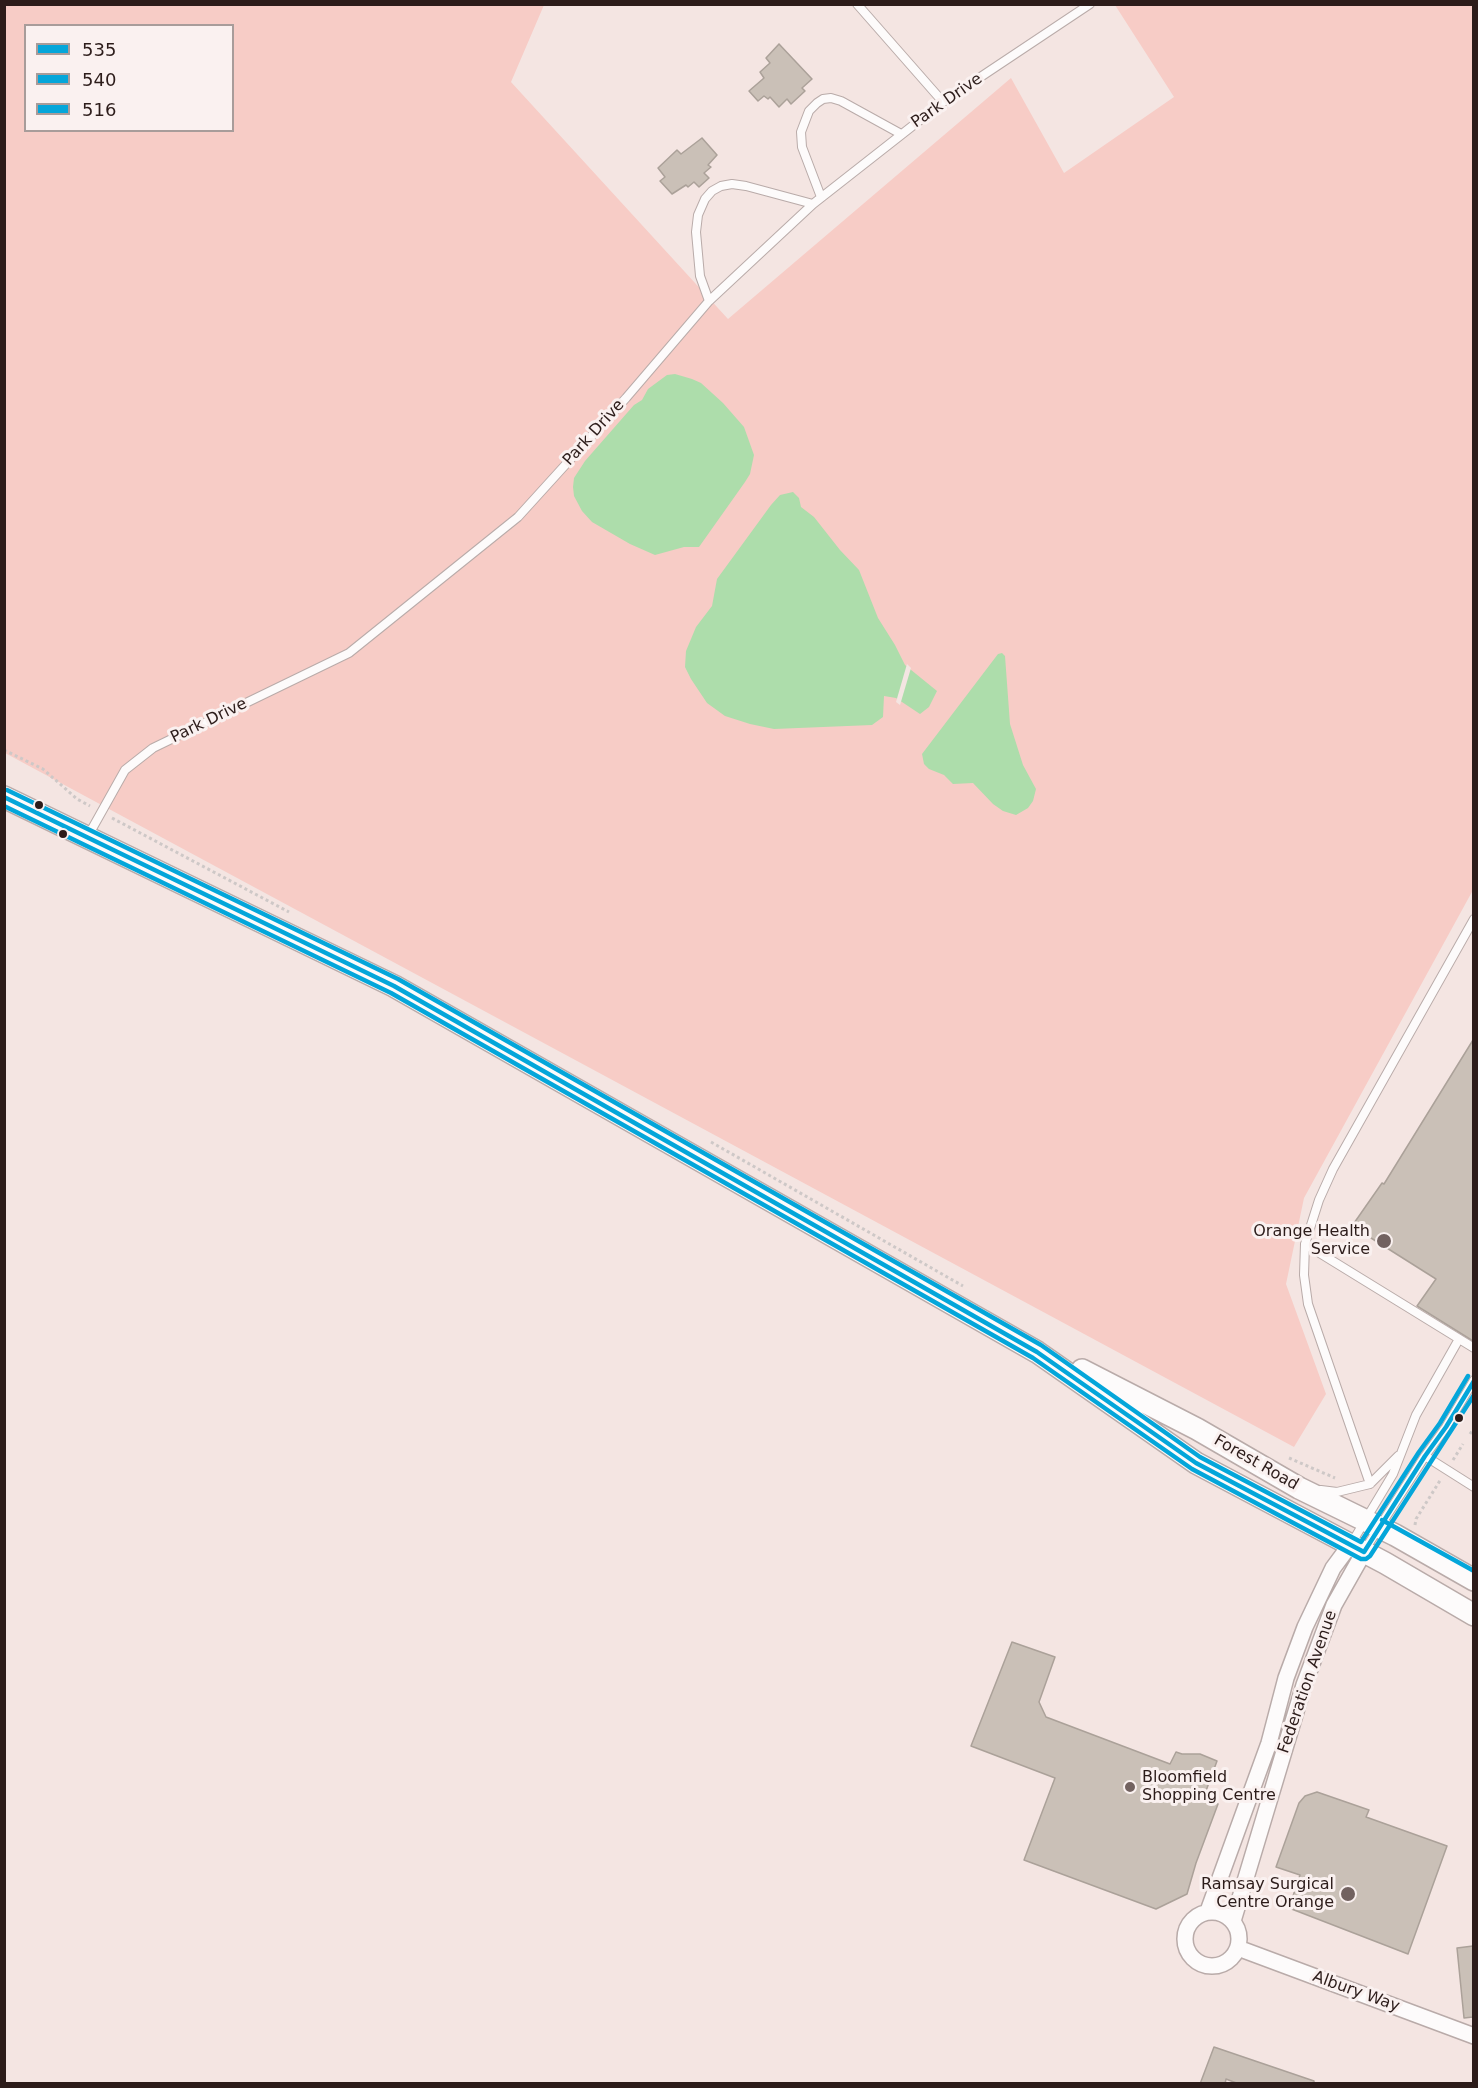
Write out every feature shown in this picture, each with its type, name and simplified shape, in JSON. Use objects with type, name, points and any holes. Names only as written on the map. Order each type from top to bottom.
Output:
[{"type":"main road","name":"Forest Road","points":[[5,799],[88,836],[394,986],[1037,1352],[1196,1463],[1357,1548],[1473,1615]]},
{"type":"main road","name":"Forest Road","points":[[1037,1352],[1066,1362],[1187,1424],[1299,1488],[1372,1524],[1473,1580]]},
{"type":"street","name":"Federation Avenue","points":[[1208,1911],[1269,1743],[1286,1678],[1305,1627],[1333,1568],[1357,1548]]},
{"type":"street","name":"Federation Avenue","points":[[1233,1921],[1304,1685],[1357,1548]]},
{"type":"street","points":[[1208,1911],[1222,1912],[1233,1921],[1239,1933],[1238,1948],[1231,1959],[1218,1966],[1204,1965],[1192,1959],[1184,1943],[1186,1927],[1195,1916],[1208,1911]]},
{"type":"street","name":"Albury Way","points":[[1238,1948],[1473,2036]]},
{"type":"lane","points":[[857,4],[943,102]]},
{"type":"lane","name":"Park Drive","points":[[88,836],[125,770],[153,748],[349,653],[518,517],[626,398],[709,301],[813,204],[943,102],[1090,4]]},
{"type":"lane","points":[[821,197],[805,155],[801,132],[809,111],[817,103],[831,98],[841,101],[901,134]]},
{"type":"lane","points":[[709,301],[700,276],[696,232],[698,215],[705,199],[712,191],[732,184],[813,204]]},
{"type":"lane","points":[[1370,1484],[1308,1304],[1304,1275],[1305,1244],[1319,1200],[1333,1169],[1473,919]]},
{"type":"lane","points":[[1305,1244],[1473,1348]]},
{"type":"lane","points":[[1357,1548],[1372,1524],[1416,1415],[1459,1339]]},
{"type":"lane","points":[[1357,1548],[1372,1524],[1446,1427],[1473,1380]]},
{"type":"lane","points":[[1299,1488],[1337,1492],[1370,1484],[1389,1467],[1401,1452]]},
{"type":"lane","points":[[1425,1456],[1473,1487]]},
{"type":"path","points":[[4,750],[43,769],[77,799],[101,813]]},
{"type":"path","points":[[1470,1434],[1473,1428]]},
{"type":"path","points":[[1452,1462],[1463,1444]]},
{"type":"path","points":[[1414,1530],[1416,1519],[1442,1478]]},
{"type":"shaded area","points":[[4,5],[544,5],[511,82],[728,319],[1011,78],[1064,173],[1174,97],[1115,5],[1473,5],[1473,890],[1304,1198],[1286,1284],[1326,1394],[1294,1447],[5,753]]},
{"type":"shaded area","points":[[675,374],[701,383],[723,403],[744,427],[754,455],[750,474],[699,547],[684,547],[655,555],[630,544],[592,522],[582,511],[574,496],[573,487],[574,478],[585,461],[634,405],[642,400],[648,389],[667,375]]},
{"type":"shaded area","points":[[793,492],[799,498],[801,507],[814,517],[859,570],[878,618],[905,665],[937,691],[929,707],[920,714],[896,698],[884,696],[883,717],[872,725],[774,729],[725,716],[707,703],[691,679],[685,667],[686,651],[696,627],[712,606],[717,579],[771,505],[780,495]]},
{"type":"shaded area","points":[[1002,653],[1005,656],[1010,724],[1023,765],[1036,789],[1033,801],[1028,808],[1016,815],[1003,811],[993,804],[973,783],[953,784],[944,775],[929,769],[924,764],[922,754],[998,654]]},
{"type":"pier","points":[[907,664],[911,668],[900,705],[896,702]]},
{"type":"building","points":[[779,44],[812,79],[802,88],[805,91],[791,104],[787,99],[779,107],[770,97],[768,99],[764,96],[758,101],[749,91],[764,78],[760,72],[770,63],[766,58]]},
{"type":"building","points":[[702,138],[717,155],[708,165],[711,167],[704,173],[709,178],[699,187],[694,182],[672,194],[660,181],[665,177],[658,168],[677,150],[681,154]]},
{"type":"building","points":[[1473,1040],[1473,1341],[1417,1306],[1436,1279],[1352,1226],[1382,1183],[1384,1184]]},
{"type":"building","name":"Bloomfield Shopping Centre","points":[[1012,1642],[1055,1657],[1039,1702],[1046,1717],[1170,1764],[1176,1752],[1200,1754],[1217,1761],[1203,1799],[1218,1804],[1187,1894],[1156,1909],[1024,1860],[1055,1778],[971,1746]]},
{"type":"building","name":"Ramsay Surgical Centre Orange","points":[[1317,1792],[1369,1810],[1366,1817],[1447,1846],[1408,1954],[1289,1908],[1300,1875],[1276,1867],[1299,1803],[1305,1796]]},
{"type":"building","points":[[1473,1946],[1473,2017],[1464,2018],[1457,1948]]},
{"type":"building","points":[[1214,2047],[1314,2081],[1314,2084],[1239,2084],[1226,2079],[1225,2084],[1200,2084]]},
{"type":"transit line","name":"516","points":[[7,790],[398,979],[1041,1345],[1200,1457],[1361,1542],[1440,1423],[1468,1376]]},
{"type":"transit line","name":"535","points":[[4,797],[394,986],[1037,1352],[1196,1463],[1364,1552],[1474,1381]]},
{"type":"transit line","name":"540","points":[[4,806],[391,993],[1033,1358],[1192,1469],[1361,1559],[1370,1556],[1474,1395]]},
{"type":"transit line","name":"516","points":[[1382,1520],[1474,1571]]},
{"type":"place","name":"Orange Health Service","points":[[1384,1241]]},
{"type":"place","name":"Bloomfield Shopping Centre","points":[[1130,1787]]},
{"type":"place","name":"Ramsay Surgical Centre Orange","points":[[1348,1894]]}]
